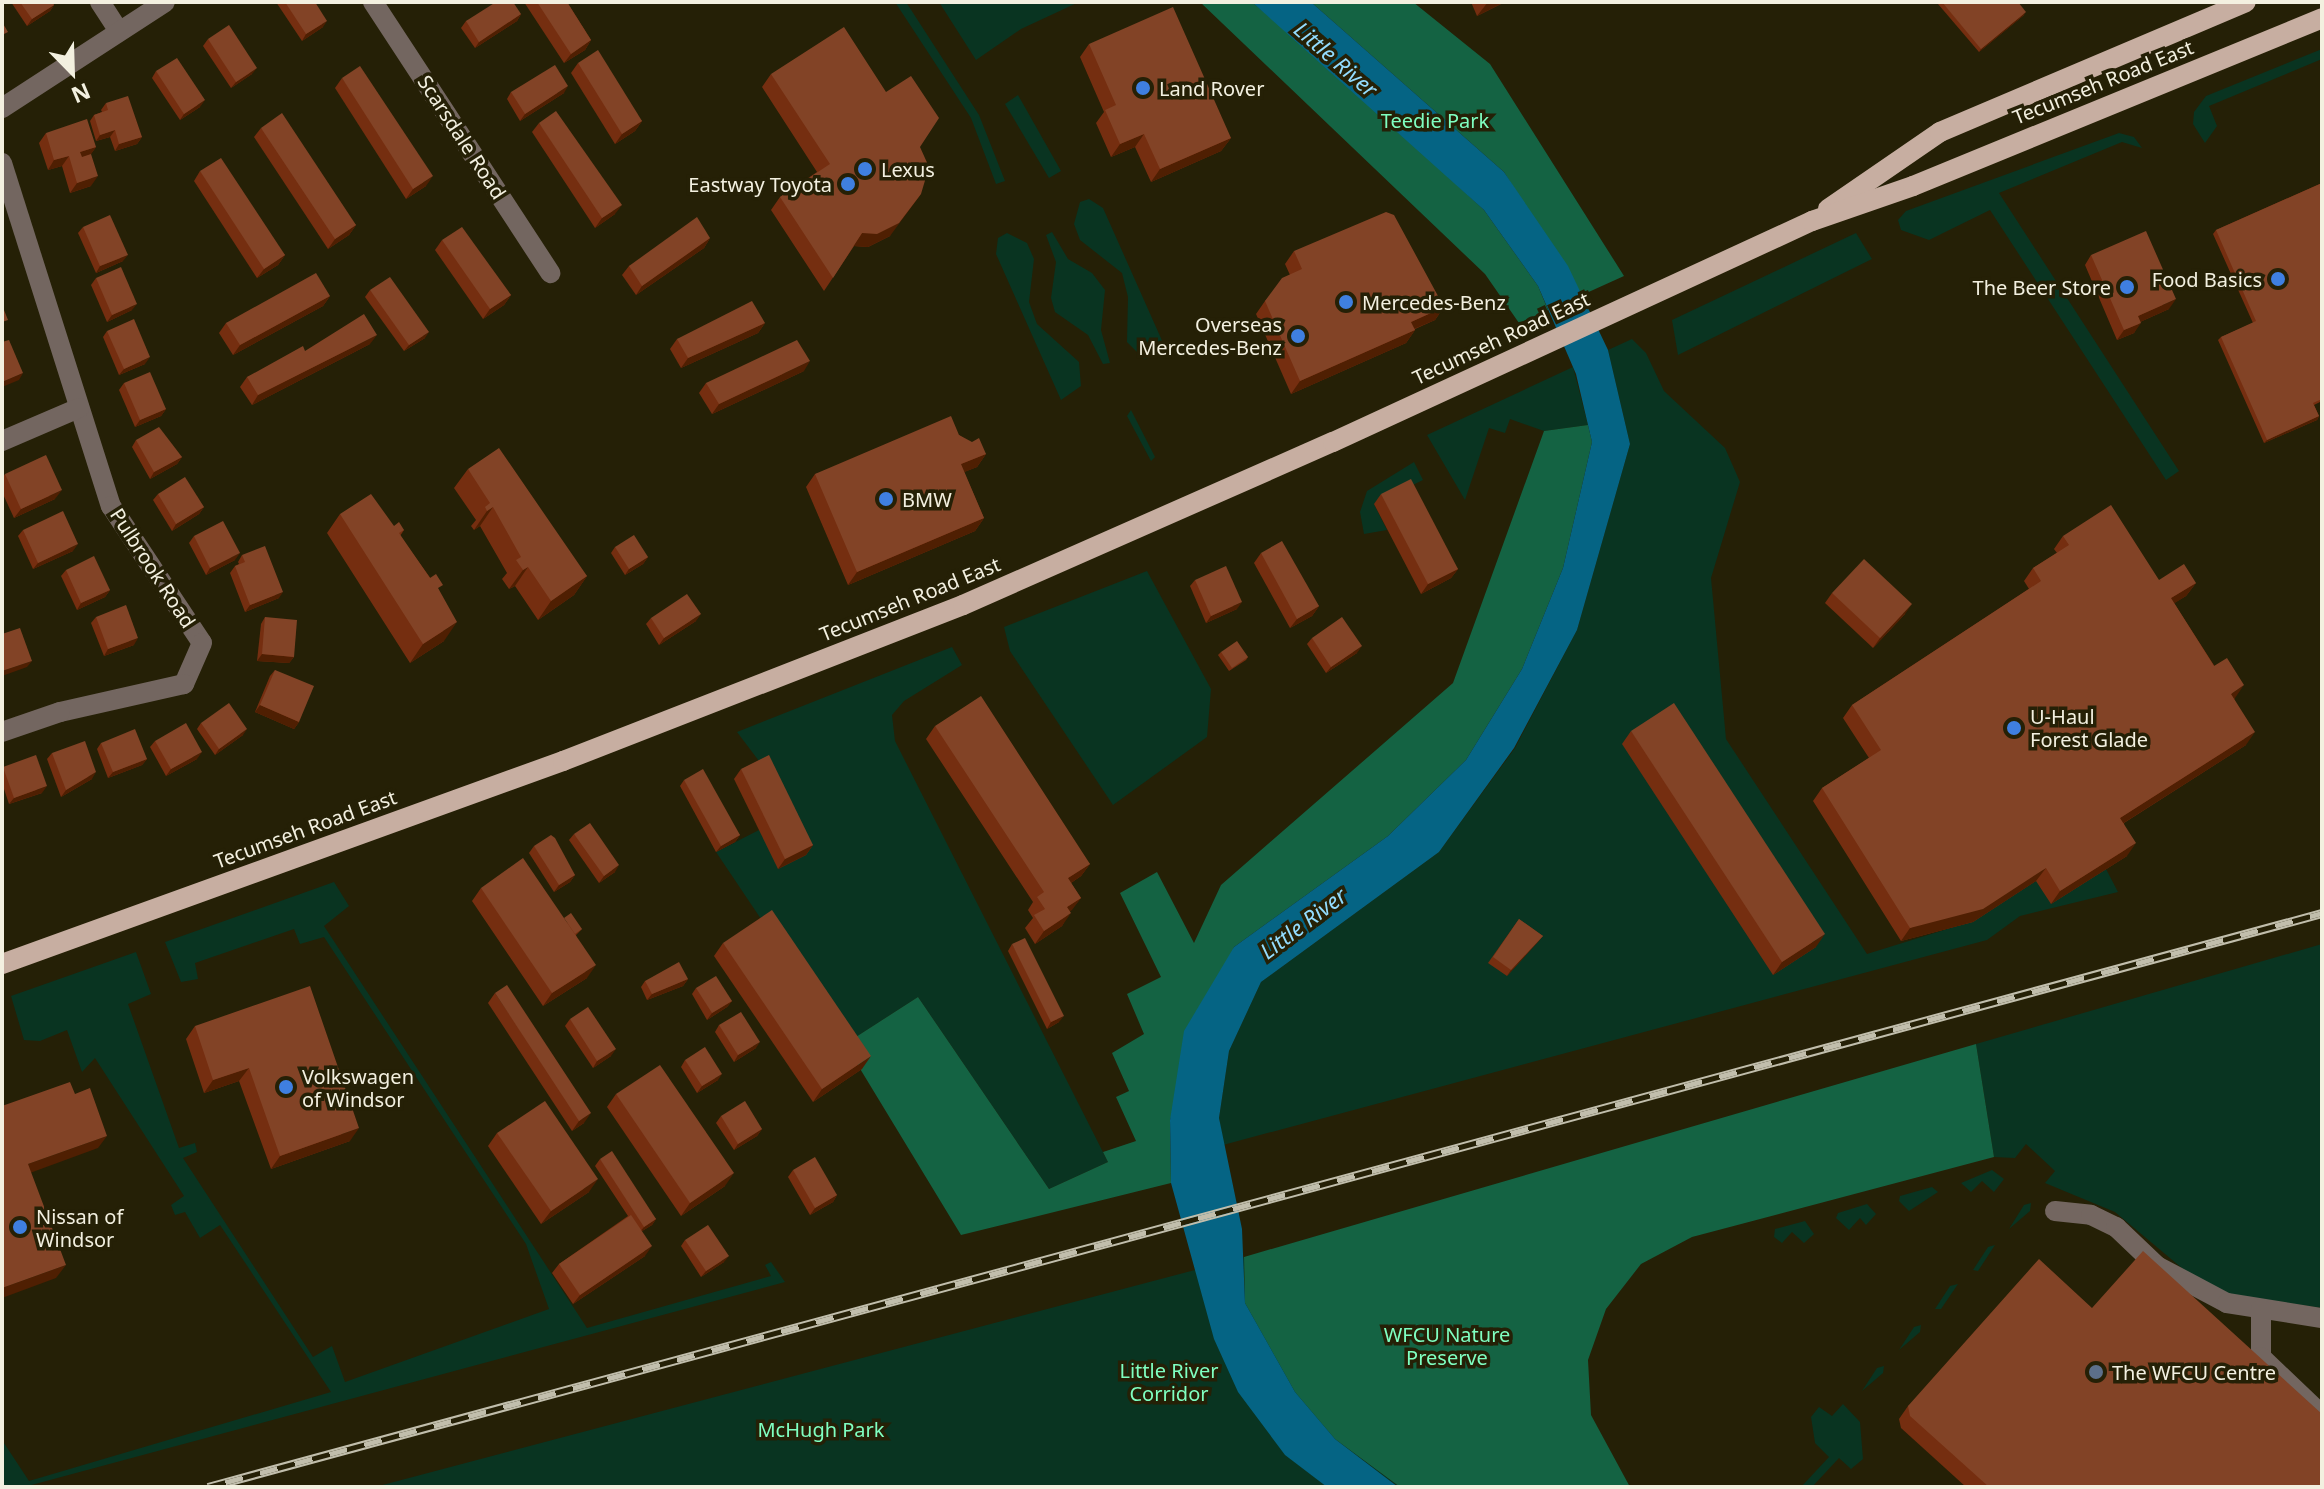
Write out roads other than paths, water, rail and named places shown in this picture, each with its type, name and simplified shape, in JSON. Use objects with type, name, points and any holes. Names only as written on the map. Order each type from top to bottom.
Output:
[{"type":"main road","name":"Tecumseh Road East","points":[[1812,221],[1940,132],[2246,2]]},
{"type":"main road","name":"Tecumseh Road East","points":[[2,964],[563,761],[963,605],[1333,442],[1812,221],[1913,186],[2322,18]]},
{"type":"street","points":[[100,2],[119,31]]},
{"type":"street","points":[[2,108],[165,2]]},
{"type":"street","name":"Scarsdale Road","points":[[373,2],[550,273]]},
{"type":"street","name":"Pulbrook Road","points":[[2,163],[111,506],[202,643],[184,684],[60,712],[2,732]]},
{"type":"street","points":[[2,441],[79,408]]},
{"type":"street","points":[[2055,1211],[2091,1215],[2116,1227],[2157,1266],[2191,1288],[2227,1303],[2322,1318]]},
{"type":"street","points":[[2261,1309],[2261,1357],[2322,1415]]},
{"type":"water","name":"Little River","points":[[1252,2],[1311,2],[1504,172],[1568,266],[1608,350],[1630,444],[1577,630],[1514,748],[1439,852],[1261,982],[1229,1051],[1219,1118],[1242,1229],[1245,1303],[1295,1392],[1335,1439],[1398,1487],[1327,1487],[1285,1455],[1238,1392],[1214,1339],[1171,1183],[1170,1120],[1184,1031],[1234,947],[1388,836],[1466,760],[1522,669],[1563,568],[1592,442],[1576,374],[1538,286],[1484,210]]},
{"type":"railway","points":[[208,1487],[2322,913]]},
{"type":"place","name":"Land Rover","points":[[1143,88]]},
{"type":"place","name":"Lexus","points":[[865,169]]},
{"type":"place","name":"Eastway Toyota","points":[[848,184]]},
{"type":"place","name":"Food Basics","points":[[2278,279]]},
{"type":"place","name":"The Beer Store","points":[[2127,287]]},
{"type":"place","name":"Mercedes-Benz","points":[[1346,302]]},
{"type":"place","name":"Overseas Mercedes-Benz","points":[[1298,336]]},
{"type":"place","name":"BMW","points":[[886,499]]},
{"type":"place","name":"U-Haul Forest Glade","points":[[2014,728]]},
{"type":"place","name":"Volkswagen of Windsor","points":[[286,1087]]},
{"type":"place","name":"Nissan of Windsor","points":[[20,1227]]},
{"type":"place","name":"The WFCU Centre","points":[[2096,1372]]},
{"type":"park label","name":"Teedie Park","points":[[1435,120]]},
{"type":"park label","name":"WFCU Nature Preserve","points":[[1447,1346]]},
{"type":"park label","name":"Little River Corridor","points":[[1169,1382]]},
{"type":"park label","name":"McHugh Park","points":[[821,1429]]}]
